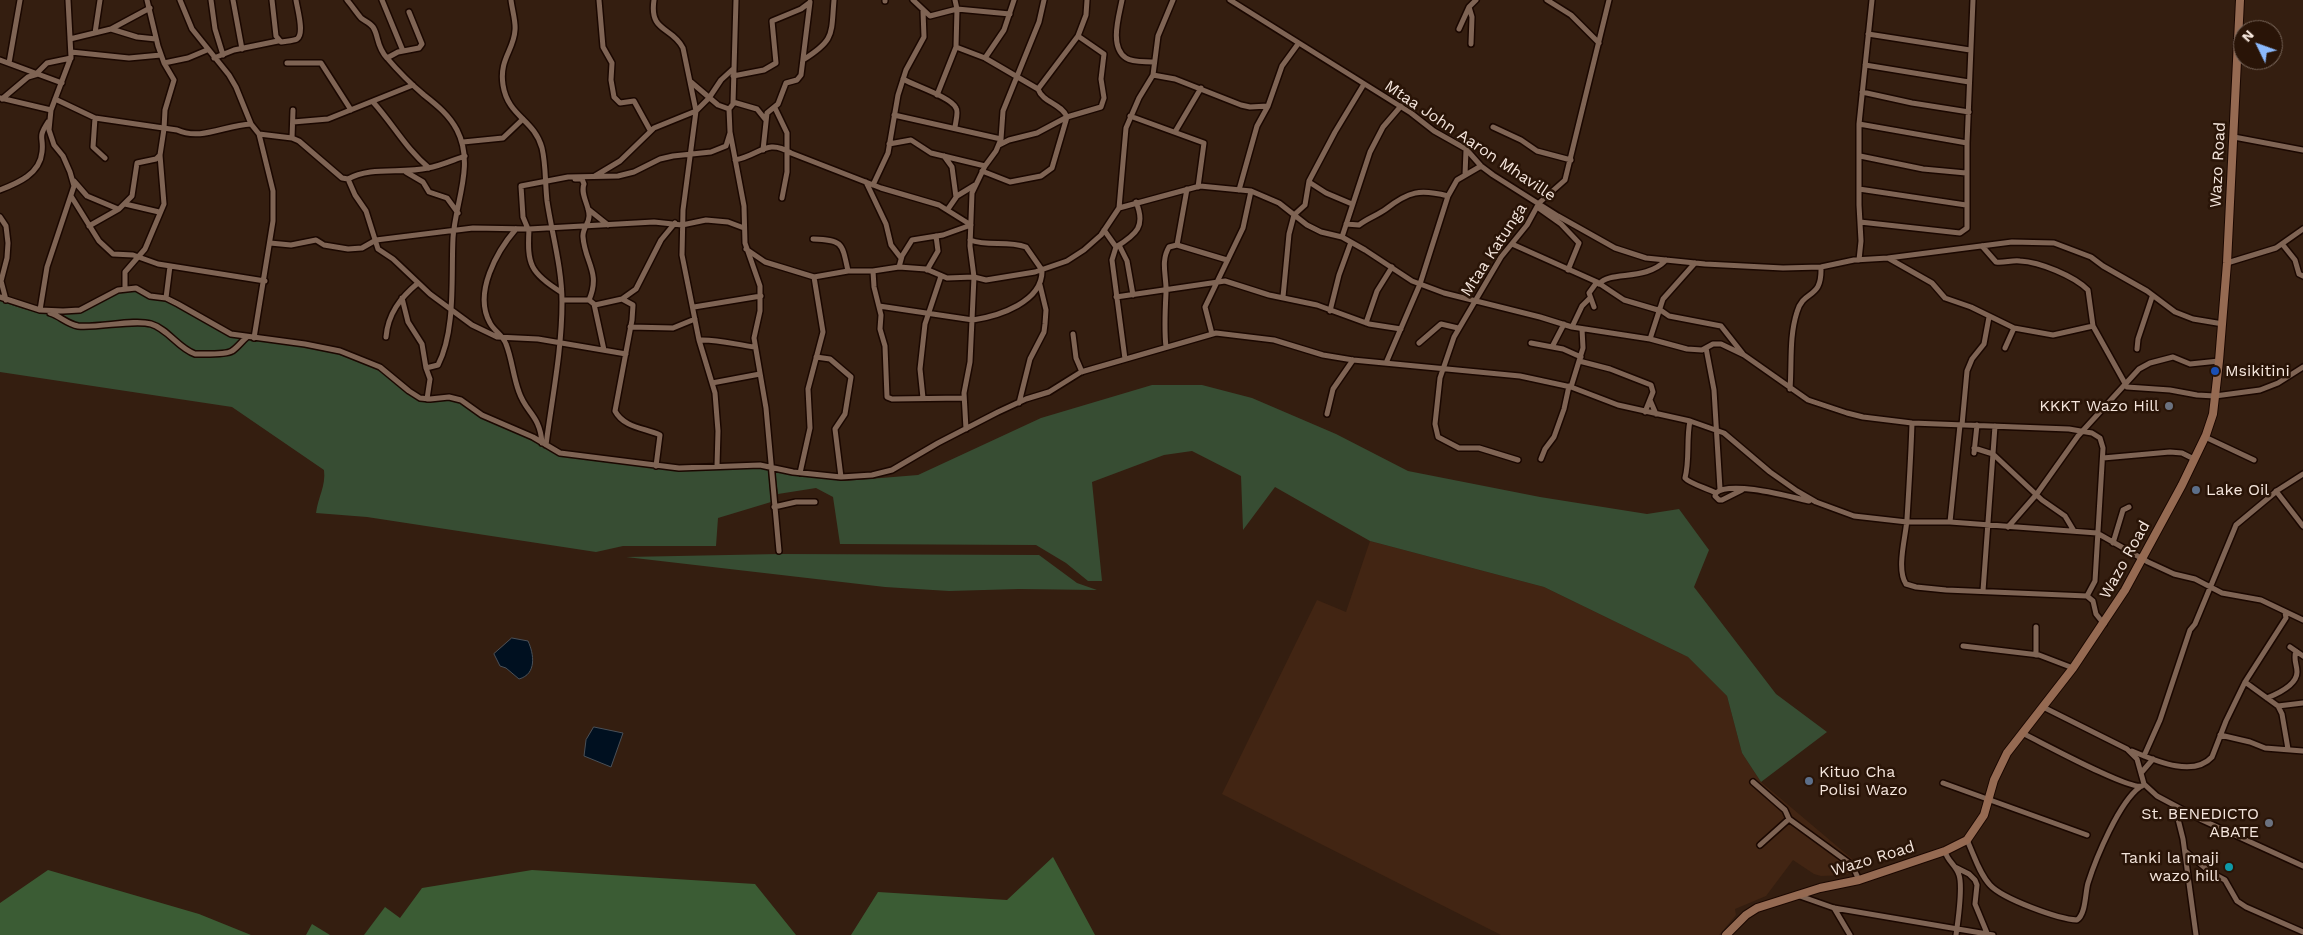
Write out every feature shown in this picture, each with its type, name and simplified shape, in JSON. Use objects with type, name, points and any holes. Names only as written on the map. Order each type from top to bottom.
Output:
[{"type":"main road","name":"Wazo Road","points":[[1726,935],[1746,915],[1757,908],[1797,895],[1859,880],[1945,851],[1967,840],[1981,820],[2002,763],[2022,733],[2104,624],[2142,559],[2205,437],[2213,414],[2220,360],[2227,263],[2240,0]]},
{"type":"street","points":[[9,64],[20,0]]},
{"type":"street","points":[[68,0],[71,55],[51,110],[49,121],[50,135],[73,181],[83,193],[106,205],[119,209]]},
{"type":"street","points":[[95,33],[100,0]]},
{"type":"street","points":[[124,288],[125,272],[147,246],[159,212],[164,204],[160,155],[165,110],[174,80],[161,55],[147,0]]},
{"type":"street","points":[[180,0],[192,28],[207,50],[229,74],[251,124],[259,134],[269,170],[275,204],[265,281],[254,338]]},
{"type":"street","points":[[211,0],[215,29],[223,55]]},
{"type":"street","points":[[233,0],[242,49]]},
{"type":"street","points":[[272,0],[278,41]]},
{"type":"street","points":[[214,58],[242,49],[296,39],[299,36],[301,27],[296,0]]},
{"type":"street","points":[[347,0],[360,16],[374,28],[379,48],[387,58],[413,86],[445,112],[463,142],[465,156],[455,229],[450,308],[441,359],[437,366],[426,368]]},
{"type":"street","points":[[382,0],[403,51]]},
{"type":"street","points":[[511,0],[516,30],[503,66],[503,85],[513,111],[531,127],[539,138],[562,300],[560,342],[544,444]]},
{"type":"street","points":[[599,0],[603,47],[612,63],[611,80],[614,97],[620,103],[634,101],[650,130]]},
{"type":"street","points":[[654,0],[654,18],[661,28],[681,43],[696,111],[682,225],[682,254],[699,340],[717,407],[717,466]]},
{"type":"street","points":[[736,0],[733,102],[729,109],[730,132],[744,206],[746,249],[760,286],[760,311],[754,338],[765,402],[779,551]]},
{"type":"street","points":[[803,60],[822,48],[828,41],[832,27],[834,0]]},
{"type":"street","points":[[913,0],[930,16],[957,9],[1010,14]]},
{"type":"street","points":[[937,95],[956,47],[957,9],[955,0]]},
{"type":"street","points":[[985,58],[1004,30],[1014,0]]},
{"type":"street","points":[[966,429],[964,398],[973,320],[974,278],[970,240],[972,194],[983,168],[999,145],[1003,111],[1039,22],[1044,0]]},
{"type":"street","points":[[1038,88],[1078,36],[1086,15],[1087,0]]},
{"type":"street","points":[[1122,0],[1117,36],[1121,52],[1128,59],[1154,62]]},
{"type":"street","points":[[746,249],[766,262],[814,277],[848,271],[873,271],[899,267],[927,270],[953,279],[974,278],[986,280],[1042,270],[1066,261],[1084,250],[1104,230],[1119,208],[1124,138],[1130,116],[1153,75],[1158,36],[1173,0]]},
{"type":"street","name":"Mtaa John Aaron Mhaville","points":[[1230,0],[1298,44],[1401,106],[1434,132],[1466,149],[1481,166],[1538,205],[1615,248],[1646,258],[1783,268],[1821,267],[1859,260],[2012,242],[2054,243],[2091,257],[2147,291],[2152,297],[2168,308],[2184,316],[2223,324]]},
{"type":"street","points":[[1459,29],[1469,7],[1476,0]]},
{"type":"street","points":[[1548,0],[1570,15],[1598,43]]},
{"type":"street","name":"Mtaa Katunga","points":[[1518,460],[1479,448],[1459,448],[1438,437],[1435,428],[1436,408],[1443,368],[1458,328],[1477,301],[1502,257],[1527,226],[1538,205],[1560,187],[1565,180],[1609,0]]},
{"type":"street","points":[[1859,260],[1861,241],[1859,124],[1872,0]]},
{"type":"street","points":[[1860,222],[1960,232],[1968,226],[1966,173],[1971,0]]},
{"type":"street","points":[[733,76],[764,70],[776,63],[772,21],[801,9],[810,1]]},
{"type":"street","points":[[763,150],[767,114],[775,108],[786,83],[799,78],[810,1]]},
{"type":"street","points":[[1469,7],[1472,17],[1471,44]]},
{"type":"street","points":[[70,39],[110,28],[150,8]]},
{"type":"street","points":[[873,185],[886,159],[903,79],[925,33],[923,11]]},
{"type":"street","points":[[387,58],[403,51],[419,48],[422,44],[409,12]]},
{"type":"street","points":[[110,28],[137,37],[156,39]]},
{"type":"street","points":[[1868,34],[1970,50]]},
{"type":"street","points":[[999,145],[1037,132],[1068,117],[1096,110],[1103,104],[1101,79],[1104,54],[1078,36]]},
{"type":"street","points":[[1239,190],[1251,141],[1268,106],[1277,76],[1298,44]]},
{"type":"street","points":[[956,47],[985,58],[1038,88],[1042,96],[1062,109],[1068,117]]},
{"type":"street","points":[[164,62],[188,58],[207,50]]},
{"type":"street","points":[[1,99],[28,77],[37,74],[47,63],[71,55],[129,58],[161,55]]},
{"type":"street","points":[[0,60],[62,83]]},
{"type":"street","points":[[287,63],[321,63],[351,110]]},
{"type":"street","points":[[1865,65],[1969,82]]},
{"type":"street","points":[[595,176],[620,161],[650,130],[664,122],[696,111],[733,68]]},
{"type":"street","points":[[1153,75],[1175,79],[1241,105],[1250,107],[1268,106]]},
{"type":"street","points":[[903,79],[937,95],[957,108],[954,128]]},
{"type":"street","points":[[690,82],[709,98],[729,109]]},
{"type":"street","points":[[1282,297],[1289,234],[1294,215],[1305,205],[1309,182],[1335,132],[1364,84]]},
{"type":"street","points":[[294,122],[324,120],[373,102],[398,90],[413,86]]},
{"type":"street","points":[[1175,132],[1201,88]]},
{"type":"street","points":[[1862,92],[1912,103],[1969,112]]},
{"type":"street","points":[[1,99],[51,110]]},
{"type":"street","points":[[55,99],[95,118],[164,128],[196,135],[230,126],[251,124]]},
{"type":"street","points":[[373,102],[395,128],[407,148],[429,168]]},
{"type":"street","points":[[733,102],[757,109],[765,119]]},
{"type":"street","points":[[1342,238],[1370,152],[1383,127],[1401,106]]},
{"type":"street","points":[[775,108],[787,133],[787,172],[782,198]]},
{"type":"street","points":[[292,138],[293,110]]},
{"type":"street","points":[[894,115],[1001,139]]},
{"type":"street","points":[[1130,116],[1204,143],[1198,187]]},
{"type":"street","points":[[889,144],[911,140],[931,152],[983,168],[1010,182],[1047,173],[1055,162],[1068,117]]},
{"type":"street","points":[[95,118],[93,147],[105,158]]},
{"type":"street","points":[[463,142],[503,138],[522,119]]},
{"type":"street","points":[[0,190],[26,178],[35,168],[42,153],[41,135],[49,121]]},
{"type":"street","points":[[1859,124],[1967,143]]},
{"type":"street","points":[[1493,127],[1521,140],[1541,153],[1571,160]]},
{"type":"street","points":[[561,292],[540,278],[533,270],[528,254],[528,229],[523,217],[521,186],[568,176],[610,177],[626,174],[660,159],[712,152],[726,146],[730,132]]},
{"type":"street","points":[[259,134],[292,138],[302,142],[342,178],[348,180],[367,172],[406,172],[429,168],[465,156]]},
{"type":"street","points":[[2234,137],[2303,150]]},
{"type":"street","points":[[735,160],[773,145],[873,185],[948,209],[971,225]]},
{"type":"street","points":[[1465,175],[1466,149]]},
{"type":"street","points":[[89,226],[119,209],[132,196],[137,163],[156,158],[160,155]]},
{"type":"street","points":[[943,155],[952,167],[956,197]]},
{"type":"street","points":[[1860,156],[1923,169],[1966,173]]},
{"type":"street","points":[[1386,363],[1420,284],[1448,196],[1457,180],[1481,166]]},
{"type":"street","points":[[406,172],[422,182],[430,192],[447,198],[458,213]]},
{"type":"street","points":[[568,176],[582,179],[588,209],[589,218],[583,231],[585,252],[593,268],[594,280],[589,300]]},
{"type":"street","points":[[348,180],[355,196],[366,211],[378,250],[393,259],[418,283],[477,328],[503,337],[560,342],[626,354]]},
{"type":"street","points":[[43,310],[47,267],[72,197],[73,181]]},
{"type":"street","points":[[866,182],[886,224],[891,245],[901,258]]},
{"type":"street","points":[[1309,182],[1326,193],[1352,204]]},
{"type":"street","points":[[948,209],[956,197],[975,185]]},
{"type":"street","points":[[1119,208],[1198,187],[1250,191],[1279,203],[1321,232],[1352,242],[1420,284],[1572,327],[1650,339],[1687,349],[1702,350],[1713,344],[1720,344],[1743,355],[1808,400],[1847,413],[1863,417],[1912,423],[1977,425],[2092,433],[2100,438],[2104,458],[2097,533],[2095,581],[2087,596]]},
{"type":"street","points":[[1859,189],[1966,205]]},
{"type":"street","points":[[1177,245],[1187,190]]},
{"type":"street","points":[[1212,334],[1205,308],[1216,281],[1243,228],[1250,191]]},
{"type":"street","points":[[1346,224],[1359,225],[1386,209],[1398,199],[1413,193],[1427,192],[1448,196]]},
{"type":"street","points":[[72,197],[83,193]]},
{"type":"street","points":[[72,197],[89,226],[109,251],[117,254],[139,256],[152,262],[170,266],[265,281]]},
{"type":"street","points":[[1125,359],[1112,260],[1118,246],[1129,239],[1140,226],[1141,218],[1136,202]]},
{"type":"street","points":[[125,204],[159,212]]},
{"type":"street","points":[[1538,205],[1561,224],[1580,244],[1568,270]]},
{"type":"street","points":[[588,209],[608,225]]},
{"type":"street","points":[[0,217],[5,224],[8,243],[7,258],[1,281],[6,300]]},
{"type":"street","points":[[270,243],[291,246],[316,240],[324,245],[348,249],[362,248],[376,240],[455,229],[528,229],[552,226],[654,222],[682,225],[714,220],[744,228]]},
{"type":"street","points":[[595,305],[622,299],[636,288],[661,240],[675,223]]},
{"type":"street","points":[[899,267],[901,258],[912,240],[936,236],[971,225]]},
{"type":"street","points":[[516,229],[500,249],[486,284],[488,320],[503,337],[514,366],[519,392],[537,419],[544,444]]},
{"type":"street","points":[[2227,263],[2260,254],[2283,245],[2303,229]]},
{"type":"street","points":[[1104,230],[1118,246],[1127,261],[1133,295]]},
{"type":"street","points":[[927,270],[938,251],[936,236]]},
{"type":"street","points":[[813,239],[836,241],[840,244],[848,271]]},
{"type":"street","points":[[970,240],[982,244],[1005,242],[1023,246],[1028,249],[1042,270],[1040,285],[1046,310],[1046,324],[1044,332],[1030,359],[1018,403]]},
{"type":"street","points":[[1330,311],[1339,275],[1352,242]]},
{"type":"street","points":[[1512,244],[1529,250],[1598,283],[1624,300],[1659,310],[1669,316],[1721,326],[1743,355]]},
{"type":"street","points":[[1166,348],[1164,308],[1166,290],[1165,257],[1169,247],[1177,245],[1227,260]]},
{"type":"street","points":[[2283,245],[2295,260],[2299,274],[2303,276]]},
{"type":"street","points":[[1982,246],[1996,262],[2016,260],[2036,263],[2085,287],[2090,297],[2093,326],[2127,387],[2216,396],[2260,390],[2278,383],[2303,367]]},
{"type":"street","points":[[1888,258],[1932,284],[1945,298],[1971,307],[1988,317],[2014,328],[2053,335],[2093,326]]},
{"type":"street","points":[[1594,307],[1589,293],[1598,283],[1610,276],[1628,277],[1644,273],[1660,267],[1666,260]]},
{"type":"street","points":[[932,263],[935,273]]},
{"type":"street","points":[[1650,339],[1659,310],[1670,289],[1695,263]]},
{"type":"street","points":[[166,298],[170,266]]},
{"type":"street","points":[[1366,323],[1377,291],[1392,267]]},
{"type":"street","points":[[1790,389],[1790,341],[1796,314],[1799,305],[1818,289],[1821,280],[1821,267]]},
{"type":"street","points":[[873,271],[874,287],[881,315],[880,329],[884,346],[887,397],[892,399],[964,398]]},
{"type":"street","points":[[923,398],[924,390],[920,369],[925,324],[941,276]]},
{"type":"street","points":[[800,473],[810,428],[808,389],[823,332],[814,277]]},
{"type":"street","points":[[1116,297],[1216,281],[1236,283],[1317,305],[1366,323],[1401,329]]},
{"type":"street","points":[[386,337],[389,318],[402,298],[418,283]]},
{"type":"street","points":[[878,306],[973,320],[992,316],[1016,306],[1029,298],[1040,285]]},
{"type":"street","points":[[43,310],[80,310],[124,288],[136,288],[150,296],[166,298],[206,319],[225,332],[340,351],[380,367],[409,391],[427,399],[449,397],[461,400],[482,415],[544,444],[553,451],[576,456],[656,466],[679,468],[750,464],[800,473],[841,477],[859,477],[886,473],[966,429],[1026,399],[1049,392],[1082,372],[1212,334],[1226,333],[1274,340],[1323,355],[1353,360],[1520,376],[1570,387],[1644,412],[1690,421],[1724,433],[1770,472],[1816,502]]},
{"type":"street","points":[[694,307],[760,296]]},
{"type":"street","points":[[0,297],[43,310],[72,325],[107,326],[140,322],[152,324],[172,336],[194,354],[213,352],[226,354],[247,337]]},
{"type":"street","points":[[2138,350],[2138,339],[2152,297]]},
{"type":"street","points":[[402,298],[408,322],[422,344],[430,380],[427,399]]},
{"type":"street","points":[[1572,327],[1582,306],[1590,298]]},
{"type":"street","points":[[622,299],[633,304],[615,411],[635,427],[660,436],[656,466]]},
{"type":"street","points":[[562,300],[589,300],[595,305],[604,350]]},
{"type":"street","points":[[1950,522],[1967,372],[1972,358],[1984,344],[1988,317]]},
{"type":"street","points":[[630,327],[673,328],[695,319]]},
{"type":"street","points":[[1419,343],[1441,324],[1458,328]]},
{"type":"street","points":[[1552,347],[1564,324]]},
{"type":"street","points":[[2005,348],[2014,328]]},
{"type":"street","points":[[1541,459],[1545,449],[1554,437],[1580,359],[1582,329]]},
{"type":"street","points":[[1073,334],[1076,358],[1082,372]]},
{"type":"street","points":[[699,340],[712,340],[726,344],[755,347]]},
{"type":"street","points":[[1531,343],[1552,347],[1651,385],[1654,389],[1644,412]]},
{"type":"street","points":[[1706,348],[1714,390],[1717,431],[1718,491],[1716,498],[1721,501],[1742,490]]},
{"type":"street","points":[[816,357],[830,359],[851,377],[845,414],[835,429],[841,477]]},
{"type":"street","points":[[2008,527],[2036,495],[2073,447],[2078,436],[2084,432],[2130,377],[2144,366],[2164,358],[2177,357],[2190,364],[2220,360]]},
{"type":"street","points":[[1327,414],[1333,389],[1353,360]]},
{"type":"street","points":[[712,383],[760,374]]},
{"type":"street","points":[[1650,400],[1656,414]]},
{"type":"street","points":[[1690,421],[1685,478],[1688,482],[1718,491],[1764,490],[1816,502],[1854,516],[1907,522],[1950,522],[2097,533],[2142,559],[2174,574],[2210,586],[2222,593],[2261,600],[2303,620]]},
{"type":"street","points":[[1912,423],[1907,522],[1902,566],[1906,584],[1928,588],[2087,596],[2093,601],[2096,614],[2104,624]]},
{"type":"street","points":[[1977,425],[1974,451],[1993,454],[2036,495],[2065,516],[2074,531]]},
{"type":"street","points":[[1984,591],[1995,426]]},
{"type":"street","points":[[2205,437],[2254,460]]},
{"type":"street","points":[[2104,458],[2132,457],[2170,452],[2182,453],[2194,459]]},
{"type":"street","points":[[2144,756],[2160,720],[2190,630],[2195,624],[2236,525],[2276,491],[2303,474]]},
{"type":"street","points":[[2276,491],[2303,525]]},
{"type":"street","points":[[774,507],[796,502],[815,502]]},
{"type":"street","points":[[2113,543],[2123,510],[2128,507]]},
{"type":"street","points":[[2043,707],[2152,760],[2184,767],[2203,764],[2212,757],[2220,735],[2245,682],[2286,618],[2285,612]]},
{"type":"street","points":[[2036,627],[2036,655]]},
{"type":"street","points":[[1963,646],[2036,655],[2072,668]]},
{"type":"street","points":[[2290,647],[2303,656]]},
{"type":"street","points":[[2267,698],[2288,686],[2296,678],[2297,668],[2294,658],[2296,652]]},
{"type":"street","points":[[2245,682],[2278,706],[2282,714],[2288,749]]},
{"type":"street","points":[[2278,706],[2303,703]]},
{"type":"street","points":[[2022,733],[2094,769],[2142,785],[2175,806],[2303,866]]},
{"type":"street","points":[[2220,735],[2250,742],[2265,748],[2303,751]]},
{"type":"street","points":[[2127,749],[2137,759],[2142,785]]},
{"type":"street","points":[[2141,774],[2152,760]]},
{"type":"street","points":[[1753,782],[1785,810],[1789,819],[1852,865],[1859,880]]},
{"type":"street","points":[[1943,783],[2086,835]]},
{"type":"street","points":[[1967,840],[1985,878],[1997,892],[2034,908],[2077,920],[2082,915],[2088,883],[2102,849],[2125,802],[2142,785]]},
{"type":"street","points":[[2175,806],[2185,851],[2196,935]]},
{"type":"street","points":[[1760,845],[1789,819]]},
{"type":"street","points":[[1945,851],[1947,858],[1955,867],[1959,876],[1956,935]]},
{"type":"street","points":[[2185,851],[2210,872],[2225,880],[2233,895],[2242,904],[2303,932]]},
{"type":"street","points":[[1955,867],[1969,874],[1975,880],[1977,885],[1975,904],[1987,934]]},
{"type":"street","points":[[1797,895],[1834,908],[1993,935]]},
{"type":"street","points":[[1834,908],[1850,935]]},
{"type":"shaded area","points":[[1370,541],[1544,587],[1688,657],[1727,696],[1742,753],[1761,782],[1864,869],[1844,875],[1821,876],[1814,874],[1793,860],[1766,896],[1735,909],[1736,915],[1719,935],[1501,935],[1222,794],[1317,600],[1346,612]]},
{"type":"green space","points":[[125,291],[136,291],[149,299],[169,302],[230,337],[305,347],[340,354],[379,370],[407,393],[419,400],[430,402],[449,399],[460,403],[481,417],[532,439],[559,456],[679,471],[750,467],[768,469],[771,502],[718,518],[716,546],[623,546],[596,552],[367,517],[316,513],[324,481],[324,470],[232,407],[0,372],[0,300],[41,313],[74,314]]},
{"type":"green space","points":[[1152,385],[1202,385],[1252,398],[1336,434],[1408,471],[1540,497],[1647,514],[1679,509],[1709,550],[1694,587],[1776,694],[1827,732],[1761,782],[1742,753],[1727,696],[1688,657],[1544,587],[1370,541],[1275,487],[1243,530],[1241,476],[1192,451],[1164,455],[1092,482],[1102,581],[1088,581],[1066,563],[1036,545],[840,544],[833,497],[816,488],[778,494],[775,472],[844,481],[918,475],[1041,418]]},
{"type":"green space","points":[[779,554],[1039,555],[1077,583],[1097,590],[1019,589],[949,591],[885,587],[626,557]]},
{"type":"green space","points":[[1053,857],[1095,935],[851,935],[878,892],[1007,900]]},
{"type":"green space","points":[[48,870],[199,914],[251,935],[0,935],[0,903]]},
{"type":"green space","points":[[532,870],[755,884],[796,935],[364,935],[385,907],[400,918],[422,888]]},
{"type":"green space","points":[[312,924],[330,935],[306,935]]},
{"type":"water","points":[[512,638],[528,641],[533,657],[529,673],[519,679],[506,668],[500,666],[494,654]]},
{"type":"water","points":[[594,727],[623,733],[611,767],[584,756],[586,740]]},
{"type":"place","name":"Msikitini","points":[[2215,371]]},
{"type":"place","name":"KKKT Wazo Hill","points":[[2169,406]]},
{"type":"place","name":"Lake Oil","points":[[2196,490]]},
{"type":"place","name":"Kituo Cha Polisi Wazo","points":[[1809,781]]},
{"type":"place","name":"St. BENEDICTO ABATE","points":[[2269,823]]},
{"type":"place","name":"Tanki la maji wazo hill","points":[[2229,867]]}]
